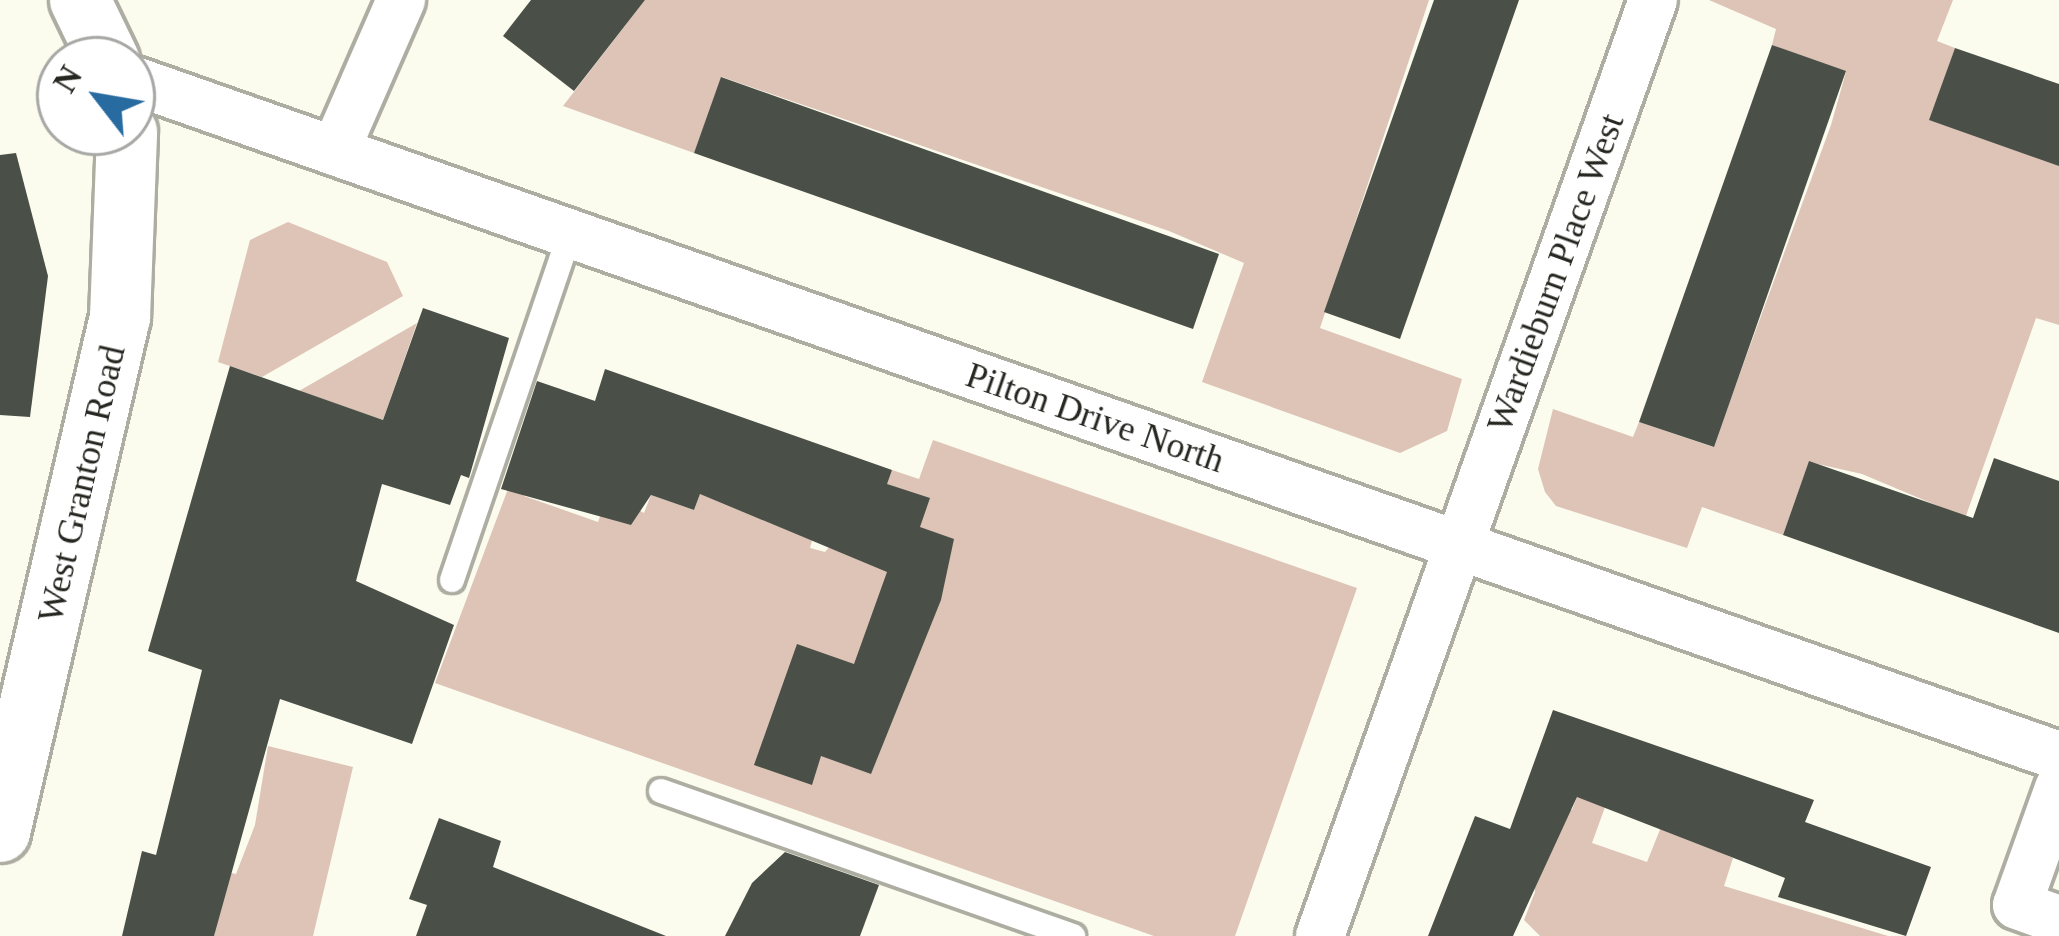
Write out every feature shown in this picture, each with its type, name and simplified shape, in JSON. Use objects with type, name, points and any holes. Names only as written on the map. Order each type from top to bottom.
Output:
[{"type":"street","points":[[80,0],[97,36]]},
{"type":"street","points":[[335,151],[401,0]]},
{"type":"street","name":"Wardieburn Place West","points":[[1320,936],[1653,0]]},
{"type":"street","name":"Pilton Drive North","points":[[156,88],[2059,756]]},
{"type":"street","name":"West Granton Road","points":[[2,815],[121,317],[126,156]]},
{"type":"street","points":[[2059,788],[2017,905],[2059,920]]},
{"type":"lane","points":[[452,580],[570,234]]},
{"type":"lane","points":[[661,791],[1073,936]]},
{"type":"shaded area","points":[[645,0],[1429,0],[1320,328],[1462,379],[1447,431],[1400,453],[1202,382],[1244,263],[1169,231],[722,77],[694,153],[563,106]]},
{"type":"shaded area","points":[[1709,0],[1953,0],[1937,41],[1955,48],[1930,120],[2059,164],[2059,325],[2036,318],[1940,589],[1913,580],[1938,506],[1862,474],[1809,462],[1783,535],[1702,507],[1687,548],[1556,506],[1545,492],[1538,469],[1553,409],[1633,437],[1639,422],[1713,447],[1831,125],[1846,72],[1772,45],[1776,29]]},
{"type":"shaded area","points":[[288,222],[387,262],[403,296],[262,377],[218,362],[250,240]]},
{"type":"shaded area","points":[[417,323],[383,420],[299,391]]},
{"type":"shaded area","points":[[547,385],[561,389],[524,496],[598,522],[608,493],[644,513],[651,495],[694,510],[701,491],[814,533],[810,548],[825,552],[892,470],[919,479],[933,440],[1357,588],[1235,936],[1154,936],[435,683]]},
{"type":"shaded area","points":[[268,746],[353,767],[313,936],[214,936],[222,871],[236,874],[255,825]]},
{"type":"shaded area","points":[[1580,789],[1605,807],[1592,843],[1647,862],[1661,827],[1733,858],[1724,886],[1888,936],[1540,936],[1524,920],[1535,892],[1524,792],[1572,810]]},
{"type":"building","points":[[531,0],[645,0],[574,91],[503,36]]},
{"type":"building","points":[[1434,0],[1519,0],[1400,339],[1324,312]]},
{"type":"building","points":[[1772,45],[1846,71],[1714,447],[1639,422]]},
{"type":"building","points":[[1955,48],[2059,84],[2059,166],[1929,120]]},
{"type":"building","points":[[721,77],[1219,254],[1193,329],[694,153]]},
{"type":"building","points":[[16,153],[48,276],[30,417],[0,415],[0,155]]},
{"type":"building","points":[[423,308],[509,338],[469,478],[461,475],[450,505],[382,484],[356,581],[454,625],[412,744],[280,699],[214,936],[122,936],[142,851],[156,855],[202,670],[148,651],[230,366],[383,420]]},
{"type":"building","points":[[605,369],[892,470],[887,484],[930,498],[920,527],[954,539],[941,600],[871,774],[821,756],[812,785],[754,765],[797,644],[854,664],[887,572],[700,494],[694,510],[651,495],[631,525],[501,489],[537,381],[595,401]]},
{"type":"building","points":[[1994,458],[2059,481],[2059,633],[1783,535],[1809,461],[1973,518]]},
{"type":"building","points":[[1553,710],[1814,800],[1805,822],[1931,867],[1906,936],[1778,897],[1785,878],[1577,797],[1513,936],[1428,936],[1475,816],[1510,829]]},
{"type":"building","points":[[439,818],[501,841],[493,867],[666,936],[416,936],[427,905],[409,899]]},
{"type":"building","points":[[785,852],[879,885],[860,936],[725,936],[752,883]]}]
